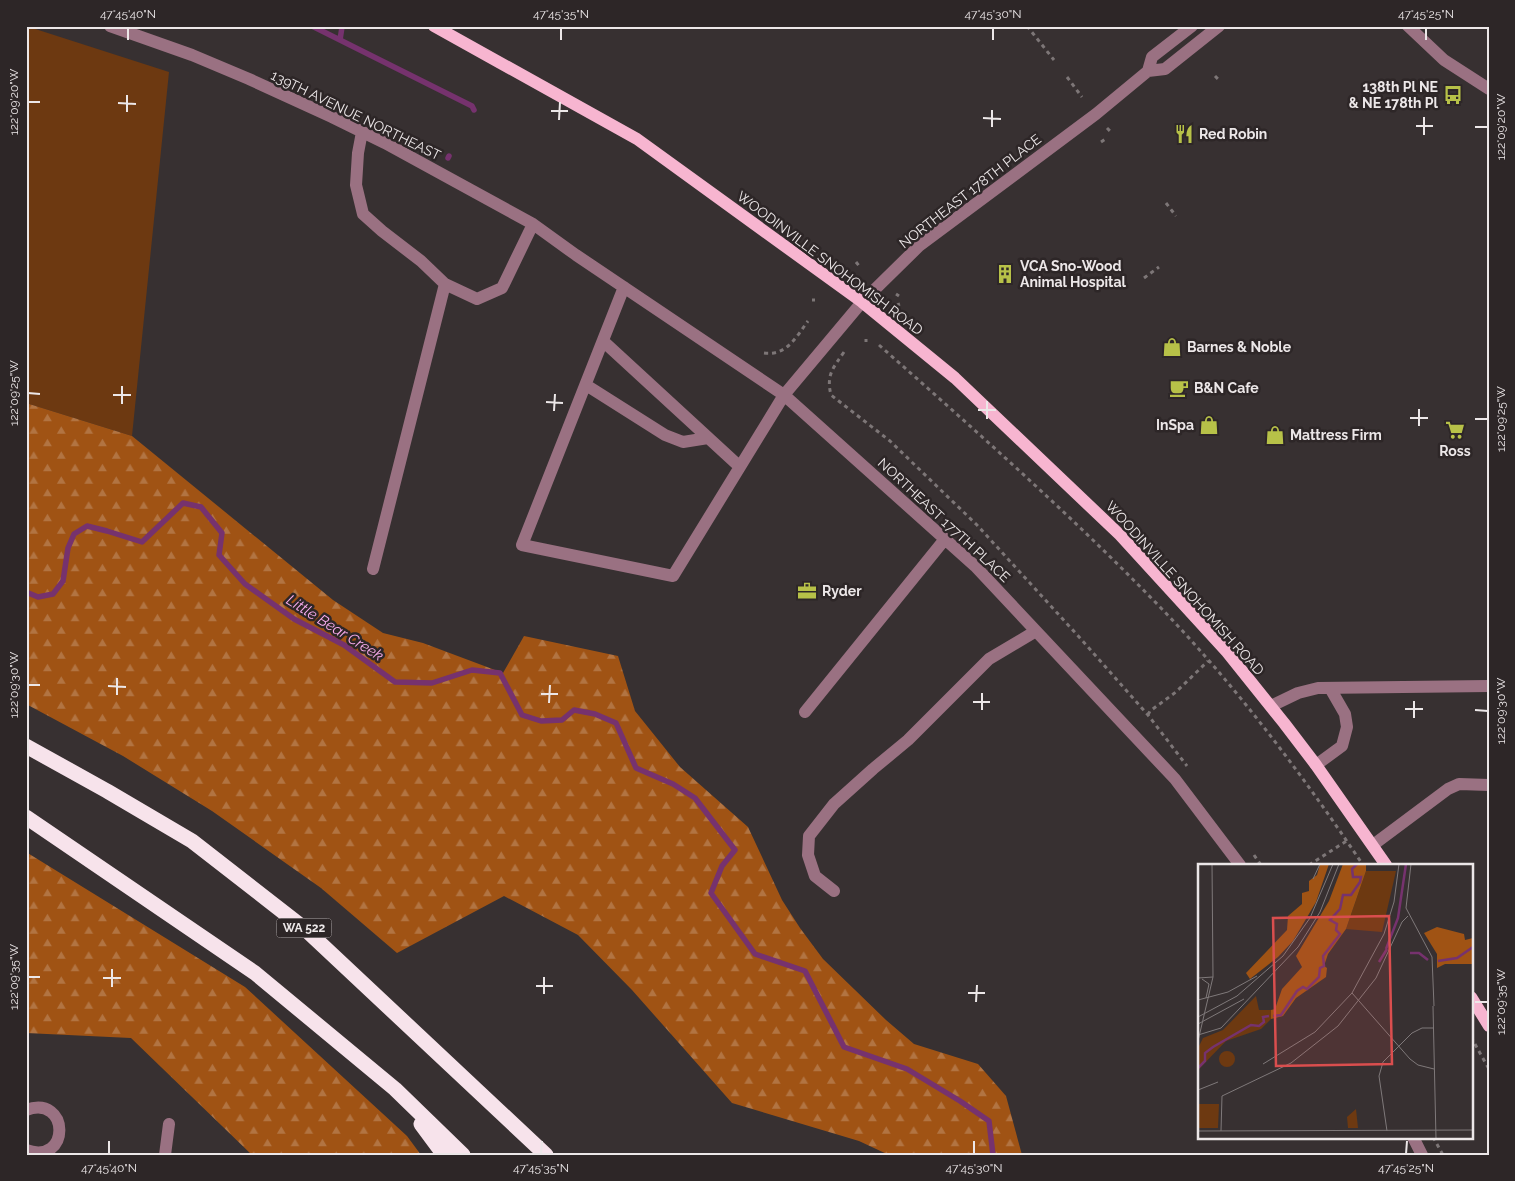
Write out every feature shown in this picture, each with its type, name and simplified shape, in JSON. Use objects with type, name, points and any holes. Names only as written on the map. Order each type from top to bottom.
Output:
[{"type":"highway","name":"WA 522","points":[[26,746],[192,841],[305,929],[546,1155]]},
{"type":"highway","points":[[26,817],[255,974],[395,1089],[463,1155]]},
{"type":"highway","points":[[395,1089],[444,1155]]},
{"type":"main road","name":"WOODINVILLE SNOHOMISH ROAD","points":[[434,26],[637,139],[862,302],[955,378],[1120,535],[1227,652],[1316,765],[1385,864]]},
{"type":"main road","points":[[1472,999],[1489,1026]]},
{"type":"street","name":"139TH AVENUE NORTHEAST","points":[[110,26],[192,55],[362,132],[533,224],[576,255]]},
{"type":"street","name":"NORTHEAST 178TH PLACE","points":[[1148,71],[1152,58],[1192,26]]},
{"type":"street","name":"NORTHEAST 178TH PLACE","points":[[586,385],[522,544],[673,576],[784,395],[862,302],[919,246],[1081,125],[1148,71],[1165,69],[1219,26]]},
{"type":"street","points":[[1408,26],[1444,60],[1489,89]]},
{"type":"street","points":[[362,132],[358,153],[356,185],[363,214],[421,261],[445,284],[477,299],[502,288],[533,224]]},
{"type":"street","name":"NORTHEAST 177TH PLACE","points":[[576,255],[784,395],[976,566],[1175,779],[1239,864]]},
{"type":"street","points":[[373,569],[445,284]]},
{"type":"street","points":[[624,287],[586,385],[665,435],[683,442],[708,438]]},
{"type":"street","points":[[603,341],[740,467]]},
{"type":"street","points":[[805,712],[945,539]]},
{"type":"street","points":[[834,890],[815,876],[808,855],[809,836],[814,829],[834,804],[908,740],[989,659],[1036,631]]},
{"type":"street","points":[[1271,706],[1298,693],[1318,688],[1489,686]]},
{"type":"street","points":[[1316,765],[1342,746],[1347,727],[1345,714],[1330,688]]},
{"type":"street","points":[[1373,845],[1448,789],[1459,784],[1489,785]]},
{"type":"street","points":[[26,1110],[42,1107],[49,1110],[59,1122],[60,1130],[59,1138],[48,1150],[33,1152],[26,1150]]},
{"type":"street","points":[[165,1155],[169,1124]]},
{"type":"street","points":[[1413,1138],[1422,1155]]},
{"type":"path","points":[[1027,26],[1054,60]]},
{"type":"path","points":[[1215,76],[1219,80]]},
{"type":"path","points":[[1067,77],[1082,97]]},
{"type":"path","points":[[1107,128],[1112,133]]},
{"type":"path","points":[[1101,142],[1106,138]]},
{"type":"path","points":[[1166,203],[1176,216]]},
{"type":"path","points":[[856,262],[860,267]]},
{"type":"path","points":[[1144,278],[1158,266]]},
{"type":"path","points":[[764,353],[771,354],[788,347],[808,322]]},
{"type":"path","points":[[879,345],[960,416],[1097,544],[1161,608],[1269,734],[1362,864]]},
{"type":"path","points":[[844,352],[829,377],[828,386],[831,395],[890,441],[977,525],[1148,716],[1188,769]]},
{"type":"path","points":[[1148,716],[1150,711],[1176,692],[1208,661]]},
{"type":"path","points":[[1310,864],[1363,830]]},
{"type":"path","points":[[1250,850],[1260,864]]},
{"type":"path","points":[[1472,1039],[1489,1069]]},
{"type":"path","points":[[1434,1138],[1443,1155]]},
{"type":"shaded area","points":[[26,26],[169,72],[132,436],[26,403]]},
{"type":"green space","points":[[26,403],[132,436],[333,600],[383,633],[423,643],[503,673],[524,636],[618,656],[635,711],[680,767],[748,827],[782,900],[823,959],[886,1020],[914,1044],[978,1064],[1006,1096],[1022,1155],[889,1155],[859,1141],[732,1103],[632,990],[578,935],[504,896],[397,953],[321,888],[212,811],[123,756],[26,704]]},
{"type":"green space","points":[[26,852],[245,987],[407,1136],[421,1155],[252,1155],[131,1038],[26,1033]]},
{"type":"waterway","points":[[312,26],[340,40]]},
{"type":"waterway","points":[[342,27],[340,40],[472,106],[474,110]]},
{"type":"waterway","name":"Little Bear Creek","points":[[26,592],[38,597],[53,594],[63,581],[68,548],[74,534],[87,526],[142,542],[183,503],[201,507],[222,533],[219,555],[245,584],[294,619],[344,645],[395,682],[432,683],[472,670],[500,673],[522,715],[541,721],[562,720],[574,710],[595,714],[616,723],[636,768],[673,784],[695,798],[735,850],[722,866],[711,893],[755,954],[805,971],[844,1047],[907,1069],[989,1121],[993,1155]]},
{"type":"place","name":"138th Pl NE & NE 178th Pl","points":[[1453,95]]},
{"type":"place","name":"Red Robin","points":[[1184,134]]},
{"type":"place","name":"VCA Sno-Wood Animal Hospital","points":[[1005,274]]},
{"type":"place","name":"Barnes & Noble","points":[[1172,347]]},
{"type":"place","name":"B&N Cafe","points":[[1179,388]]},
{"type":"place","name":"InSpa","points":[[1209,425]]},
{"type":"place","name":"Ross","points":[[1455,430]]},
{"type":"place","name":"Mattress Firm","points":[[1275,435]]},
{"type":"place","name":"Ryder","points":[[807,591]]}]
